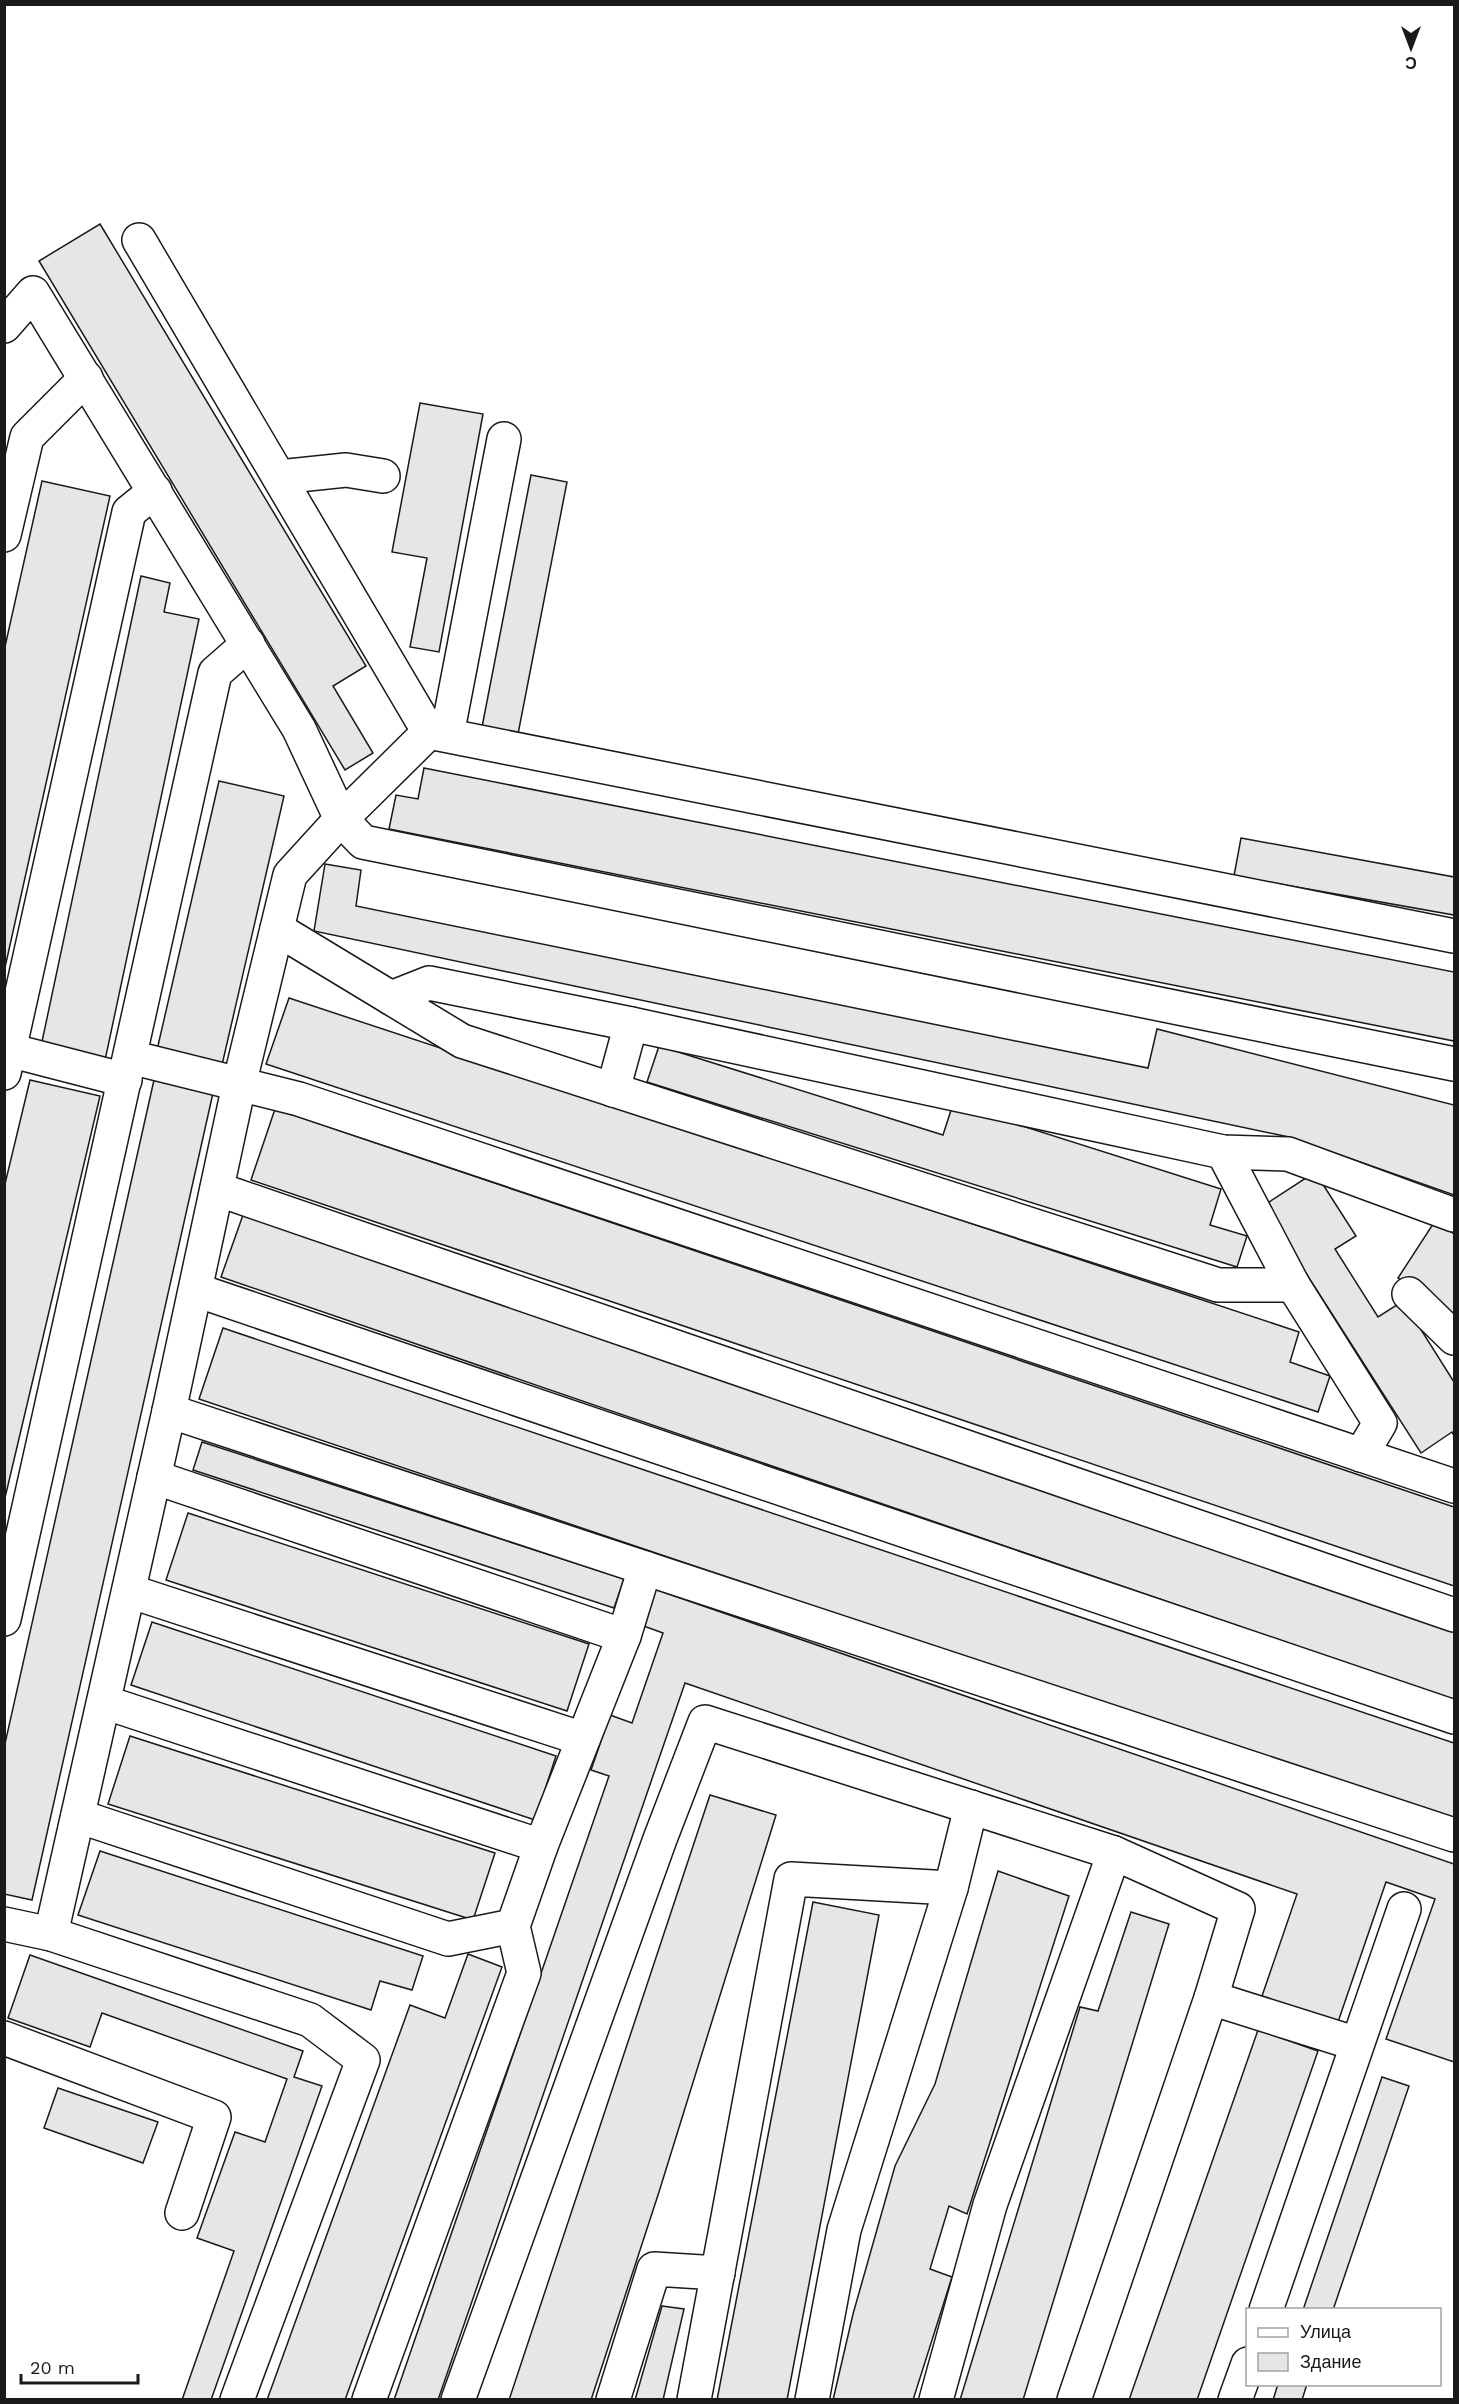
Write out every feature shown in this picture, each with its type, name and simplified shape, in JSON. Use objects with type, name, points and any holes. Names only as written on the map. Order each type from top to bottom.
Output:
[{"type":"lane","points":[[139,240],[279,477],[438,734],[1455,936]]},
{"type":"lane","points":[[4,326],[33,293],[299,729],[341,819],[363,842],[1455,1064]]},
{"type":"lane","points":[[4,535],[16,435],[86,378]]},
{"type":"lane","points":[[51,1934],[169,1412],[239,1085],[290,875],[341,819],[438,734],[504,439]]},
{"type":"lane","points":[[279,477],[346,470],[383,476]]},
{"type":"lane","points":[[155,491],[129,512],[7,1061],[127,1068],[239,1085],[299,1099],[1455,1486]]},
{"type":"lane","points":[[4,1619],[215,673],[248,644]]},
{"type":"lane","points":[[277,929],[462,1041],[1218,1285],[1293,1285]]},
{"type":"lane","points":[[391,998],[429,984],[631,1024],[1223,1152],[1288,1154],[1455,1215]]},
{"type":"lane","points":[[613,1090],[631,1024]]},
{"type":"lane","points":[[1223,1152],[1293,1285],[1380,1423],[1361,1455]]},
{"type":"lane","points":[[217,1189],[1455,1615]]},
{"type":"lane","points":[[196,1290],[1455,1718]]},
{"type":"lane","points":[[1408,1294],[1455,1338]]},
{"type":"lane","points":[[169,1412],[1455,1835]]},
{"type":"lane","points":[[154,1478],[624,1636]]},
{"type":"lane","points":[[369,2400],[525,1973],[513,1926],[541,1846],[624,1636],[645,1568]]},
{"type":"lane","points":[[129,1591],[583,1739]]},
{"type":"lane","points":[[104,1702],[541,1846]]},
{"type":"lane","points":[[458,2400],[660,1839],[705,1722],[1114,1853],[1238,1909],[1211,1998],[1074,2400]]},
{"type":"lane","points":[[812,2400],[844,2230],[951,1888],[971,1807]]},
{"type":"lane","points":[[78,1816],[448,1939],[513,1926]]},
{"type":"lane","points":[[936,2400],[990,2205],[1114,1853]]},
{"type":"lane","points":[[694,2400],[791,1879],[951,1888]]},
{"type":"lane","points":[[1267,2308],[1404,1909]]},
{"type":"lane","points":[[4,1924],[51,1934],[310,2020],[363,2060],[237,2400]]},
{"type":"lane","points":[[1211,1998],[1357,2044]]},
{"type":"lane","points":[[4,2038],[214,2117],[182,2212]]},
{"type":"lane","points":[[613,2400],[654,2269],[718,2273]]},
{"type":"lane","points":[[1235,2400],[1246,2370]]},
{"type":"building","points":[[100,224],[366,666],[333,686],[373,753],[345,770],[39,261]]},
{"type":"building","points":[[420,403],[483,414],[439,652],[410,647],[427,558],[392,552]]},
{"type":"building","points":[[531,475],[567,482],[518,734],[482,727]]},
{"type":"building","points":[[42,481],[110,496],[4,972],[4,651]]},
{"type":"building","points":[[141,576],[170,583],[164,612],[199,619],[104,1065],[40,1051]]},
{"type":"building","points":[[424,768],[1454,972],[1454,1041],[389,829],[396,795],[418,799]]},
{"type":"building","points":[[219,781],[284,796],[222,1065],[157,1050]]},
{"type":"building","points":[[1241,838],[1454,877],[1454,915],[1234,876]]},
{"type":"building","points":[[325,864],[361,870],[356,906],[1148,1068],[1157,1029],[1454,1105],[1454,1195],[1289,1137],[314,931]]},
{"type":"building","points":[[289,998],[1299,1332],[1290,1362],[1330,1376],[1318,1412],[266,1064]]},
{"type":"building","points":[[659,1046],[943,1135],[953,1104],[1221,1189],[1210,1225],[1247,1236],[1237,1267],[647,1082]]},
{"type":"building","points":[[30,1080],[100,1096],[4,1502],[4,1188]]},
{"type":"building","points":[[154,1080],[213,1093],[32,1900],[4,1894],[4,1748]]},
{"type":"building","points":[[275,1109],[1454,1507],[1454,1586],[251,1180]]},
{"type":"building","points":[[1315,1172],[1356,1236],[1335,1249],[1378,1317],[1403,1301],[1454,1382],[1454,1436],[1452,1432],[1421,1453],[1263,1206]]},
{"type":"building","points":[[243,1215],[1454,1630],[1454,1700],[221,1277]]},
{"type":"building","points":[[1435,1221],[1454,1234],[1454,1315],[1398,1278]]},
{"type":"building","points":[[223,1328],[1454,1743],[1454,1822],[199,1399]]},
{"type":"building","points":[[202,1442],[624,1579],[614,1608],[193,1470]]},
{"type":"building","points":[[188,1513],[589,1644],[567,1711],[166,1580]]},
{"type":"building","points":[[651,1588],[1454,1864],[1454,2062],[1386,2039],[1435,1899],[1386,1882],[1338,2022],[1262,1996],[1297,1894],[685,1683],[438,2400],[394,2400],[609,1776],[591,1770],[610,1715],[632,1723],[663,1633],[638,1624]]},
{"type":"building","points":[[152,1622],[556,1756],[535,1820],[131,1685]]},
{"type":"building","points":[[130,1736],[495,1853],[473,1920],[108,1804]]},
{"type":"building","points":[[710,1795],[776,1815],[659,2192],[591,2400],[509,2400]]},
{"type":"building","points":[[100,1851],[423,1956],[412,1990],[380,1981],[371,2010],[78,1915]]},
{"type":"building","points":[[998,1871],[1069,1896],[967,2214],[949,2206],[930,2269],[952,2277],[913,2400],[833,2400],[853,2314],[895,2166],[935,2084]]},
{"type":"building","points":[[813,1902],[879,1915],[787,2400],[717,2400]]},
{"type":"building","points":[[1131,1912],[1169,1924],[1023,2400],[960,2400],[1080,2007],[1098,2011]]},
{"type":"building","points":[[468,1954],[502,1967],[345,2400],[267,2400],[410,2005],[445,2018]]},
{"type":"building","points":[[30,1955],[303,2051],[294,2077],[322,2086],[211,2400],[182,2400],[234,2251],[197,2238],[235,2132],[265,2142],[287,2079],[102,2013],[90,2047],[8,2018]]},
{"type":"building","points":[[1258,2030],[1318,2051],[1197,2400],[1129,2400]]},
{"type":"building","points":[[1382,2077],[1409,2086],[1334,2308],[1304,2308]]},
{"type":"building","points":[[58,2088],[158,2122],[143,2163],[44,2128]]},
{"type":"building","points":[[662,2306],[684,2309],[663,2400],[635,2400]]},
{"type":"building","points":[[1277,2386],[1306,2386],[1302,2400],[1273,2400]]}]
